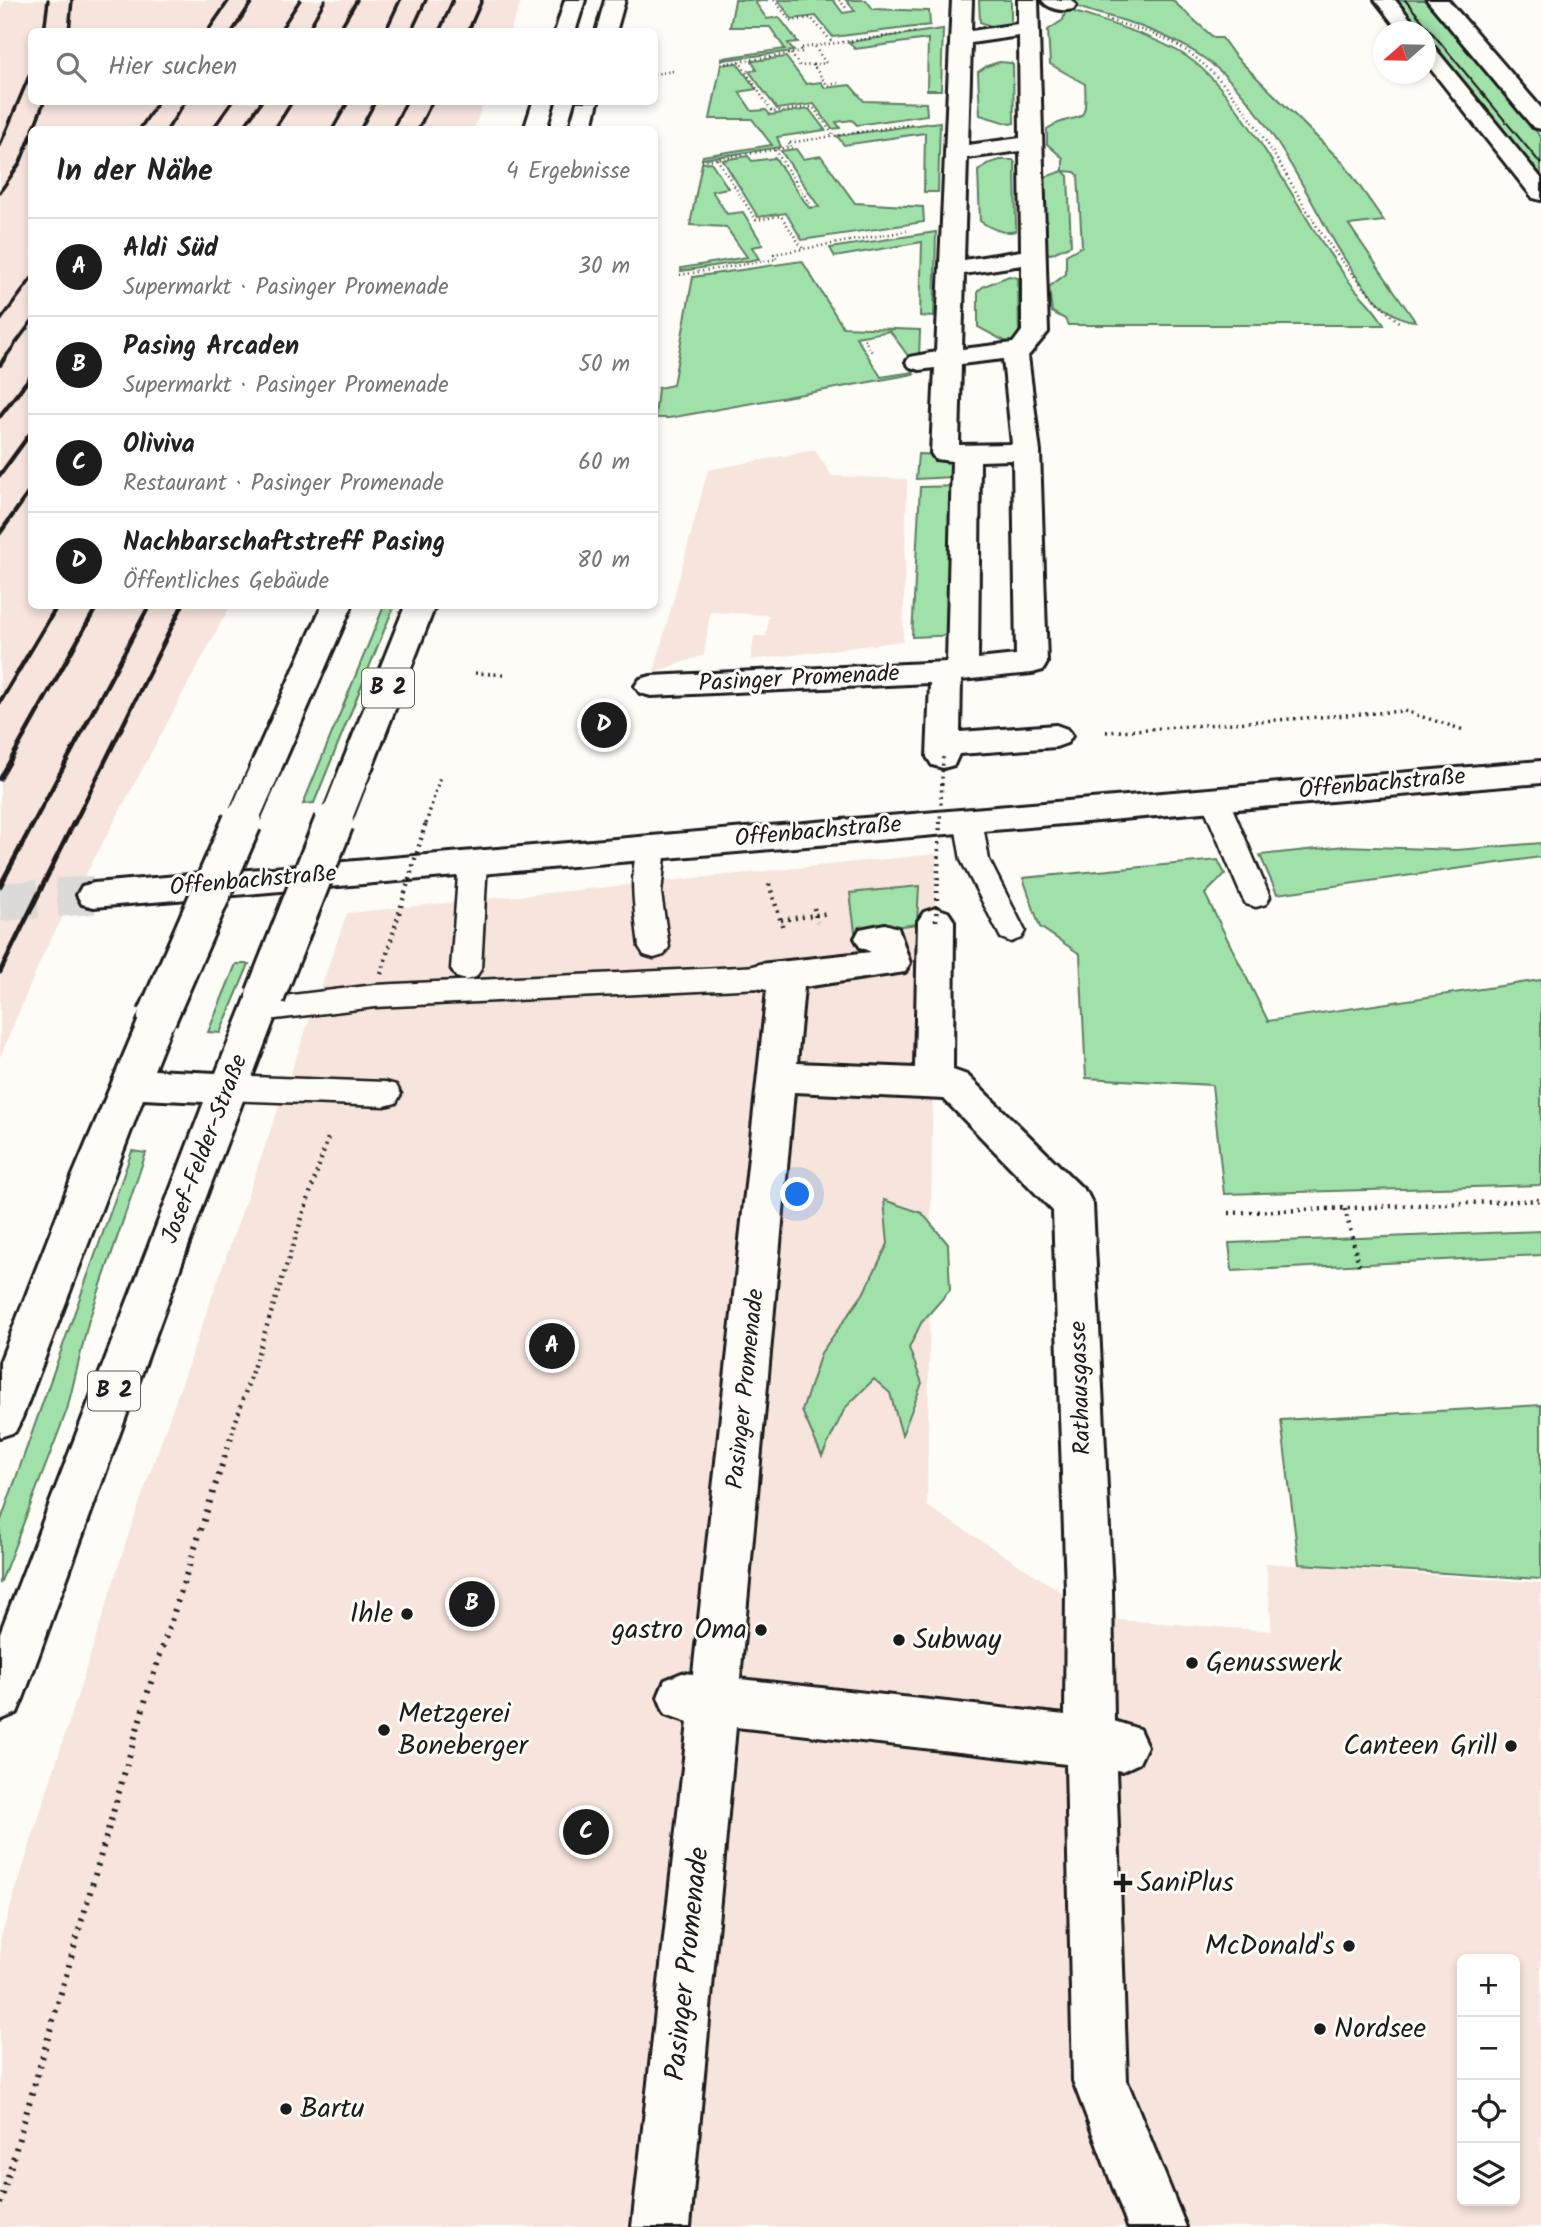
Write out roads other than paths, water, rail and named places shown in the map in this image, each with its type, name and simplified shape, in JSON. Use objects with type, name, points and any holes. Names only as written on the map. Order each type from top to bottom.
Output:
[{"type":"street","points":[[566,28],[575,0]]},
{"type":"street","points":[[607,28],[615,0]]},
{"type":"street","points":[[919,362],[1020,350],[1035,332],[1028,0]]},
{"type":"street","points":[[1385,0],[1401,21]]},
{"type":"street","points":[[1437,0],[1541,122]]},
{"type":"street","points":[[931,30],[962,21],[1028,29]]},
{"type":"street","points":[[962,21],[945,453],[1026,452]]},
{"type":"street","points":[[1436,62],[1541,193]]},
{"type":"street","points":[[535,126],[542,105]]},
{"type":"street","points":[[581,126],[586,105]]},
{"type":"street","points":[[927,122],[958,117]]},
{"type":"street","points":[[956,153],[1031,143]]},
{"type":"street","points":[[924,228],[952,223]]},
{"type":"street","points":[[951,269],[1034,256]]},
{"type":"street","name":"Pasinger Promenade","points":[[651,686],[954,671],[1032,663],[1026,452],[1015,350]]},
{"type":"street","points":[[966,452],[954,671],[944,750],[1056,736]]},
{"type":"street","points":[[0,1418],[129,1084],[336,609]]},
{"type":"street","name":"Josef-Felder-Straße","points":[[0,1696],[228,1088],[419,609]]},
{"type":"street","name":"Offenbachstraße","points":[[94,895],[1541,772]]},
{"type":"street","points":[[778,964],[892,963],[885,937]]},
{"type":"street","points":[[944,1085],[946,946],[944,1085]]},
{"type":"street","name":"Pasinger Promenade","points":[[661,2227],[698,1699],[778,1077],[778,964]]},
{"type":"street","points":[[778,1077],[944,1085]]},
{"type":"street","points":[[129,1084],[228,1088]]},
{"type":"street","name":"Rathausgasse","points":[[944,1085],[1083,1205],[1106,1744]]},
{"type":"street","points":[[698,1699],[1106,1744],[1100,2081],[1157,2227]]},
{"type":"lane","points":[[1214,798],[1256,897]]},
{"type":"lane","points":[[968,819],[975,860],[1011,931]]},
{"type":"lane","points":[[652,847],[646,893],[654,947]]},
{"type":"lane","points":[[466,968],[473,862]]},
{"type":"lane","points":[[262,1003],[778,964]]},
{"type":"lane","points":[[228,1088],[384,1094]]},
{"type":"tunnel","points":[[0,902],[94,895]]},
{"type":"tram line","points":[[1405,0],[1541,164]]},
{"type":"railway","points":[[44,28],[48,0]]},
{"type":"railway","points":[[69,28],[72,0]]},
{"type":"railway","points":[[210,28],[229,0]]},
{"type":"railway","points":[[235,28],[253,0]]},
{"type":"railway","points":[[282,28],[300,0]]},
{"type":"railway","points":[[309,28],[325,0]]},
{"type":"railway","points":[[340,28],[357,0]]},
{"type":"railway","points":[[387,28],[400,0]]},
{"type":"railway","points":[[413,28],[426,0]]},
{"type":"railway","points":[[441,28],[453,0]]},
{"type":"railway","points":[[470,28],[482,0]]},
{"type":"railway","points":[[0,145],[28,78]]},
{"type":"railway","points":[[35,126],[43,105]]},
{"type":"railway","points":[[142,126],[156,105]]},
{"type":"railway","points":[[170,126],[183,105]]},
{"type":"railway","points":[[215,126],[230,105]]},
{"type":"railway","points":[[245,126],[259,105]]},
{"type":"railway","points":[[277,126],[290,105]]},
{"type":"railway","points":[[334,126],[346,105]]},
{"type":"railway","points":[[362,126],[373,105]]},
{"type":"railway","points":[[394,126],[404,105]]},
{"type":"railway","points":[[420,126],[430,105]]},
{"type":"railway","points":[[0,192],[20,163],[28,143]]},
{"type":"railway","points":[[0,321],[28,283]]},
{"type":"railway","points":[[5,358],[28,326]]},
{"type":"railway","points":[[0,365],[6,356]]},
{"type":"railway","points":[[0,416],[28,380]]},
{"type":"railway","points":[[0,475],[28,436]]},
{"type":"railway","points":[[0,533],[28,494]]},
{"type":"railway","points":[[0,702],[55,609]]},
{"type":"railway","points":[[0,779],[95,609]]},
{"type":"railway","points":[[33,824],[147,609]]},
{"type":"railway","points":[[74,824],[181,609]]},
{"type":"railway","points":[[0,886],[34,822]]},
{"type":"railway","points":[[0,972],[74,822]]},
{"type":"place","name":"Nachbarschaftstreff Pasing","points":[[604,725]]},
{"type":"place","name":"Aldi Süd","points":[[552,1346]]},
{"type":"place","name":"Pasing Arcaden","points":[[472,1604]]},
{"type":"place","name":"Ihle","points":[[407,1614]]},
{"type":"place","name":"gastro Oma","points":[[761,1630]]},
{"type":"place","name":"Subway","points":[[899,1640]]},
{"type":"place","name":"Genusswerk","points":[[1192,1663]]},
{"type":"place","name":"Metzgerei Boneberger","points":[[384,1730]]},
{"type":"place","name":"Canteen Grill","points":[[1511,1746]]},
{"type":"place","name":"Oliviva","points":[[586,1832]]},
{"type":"place","name":"SaniPlus","points":[[1123,1883]]},
{"type":"place","name":"McDonald's","points":[[1349,1946]]},
{"type":"place","name":"Nordsee","points":[[1320,2029]]},
{"type":"place","name":"Bartu","points":[[286,2109]]}]
